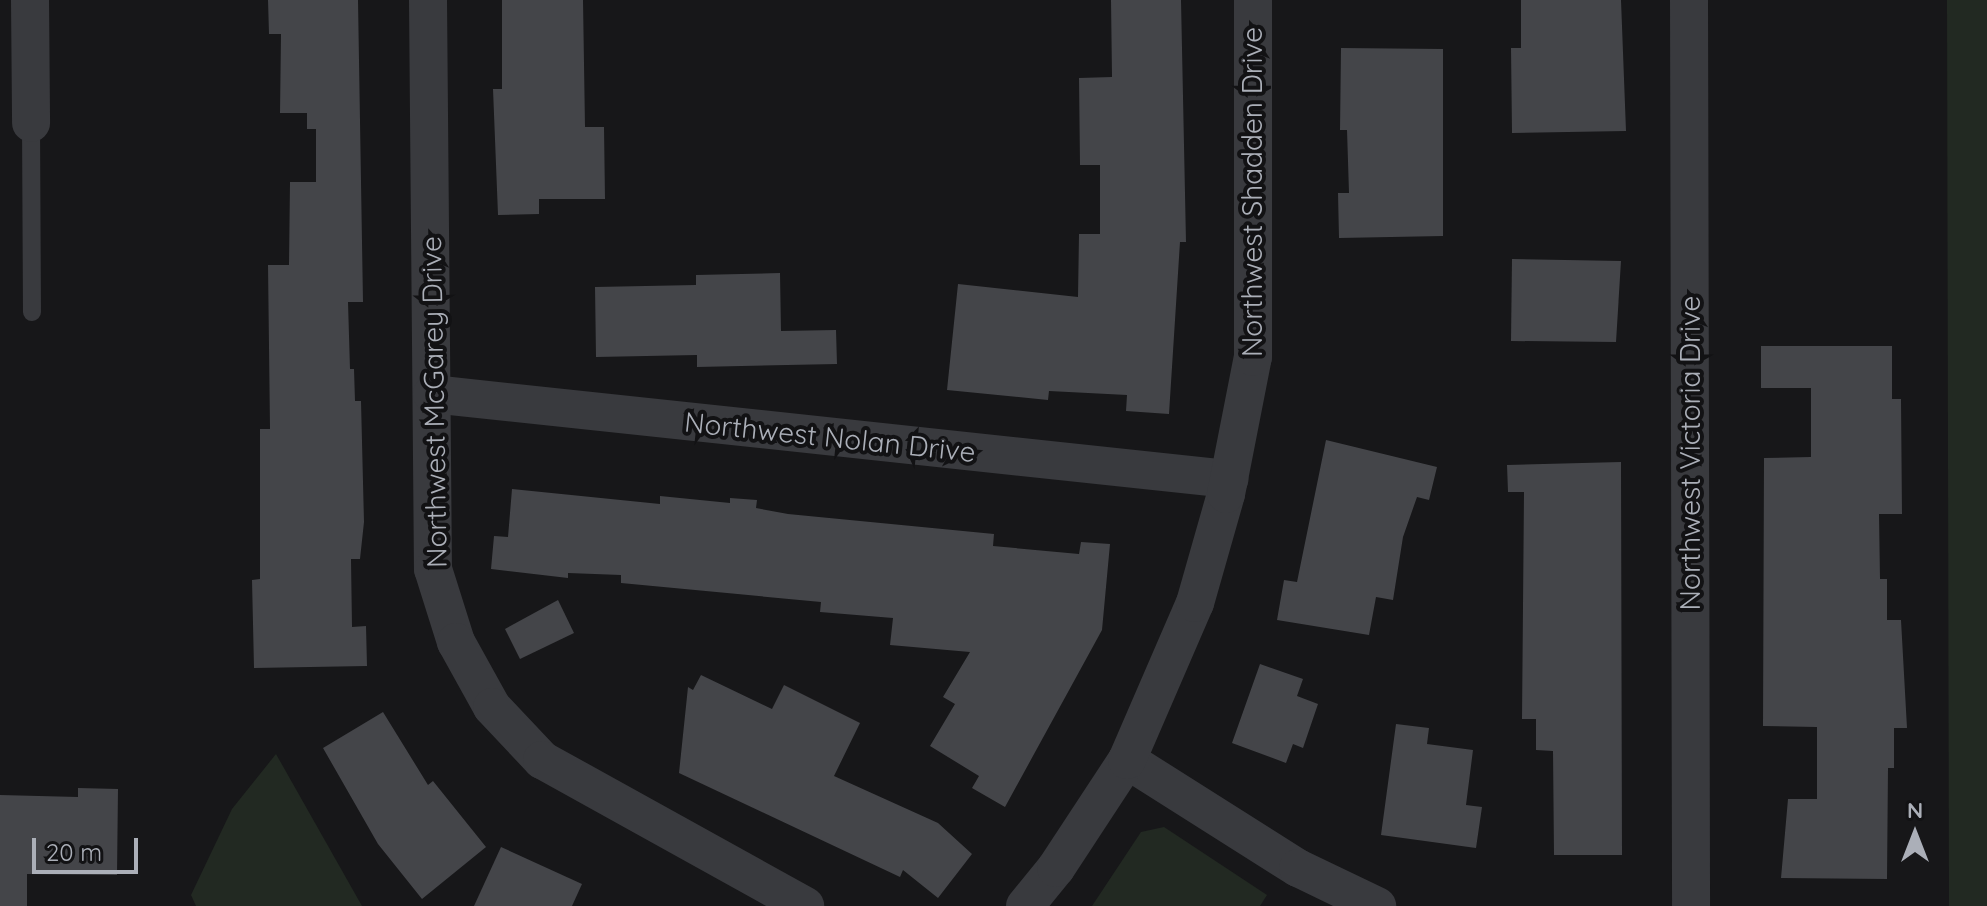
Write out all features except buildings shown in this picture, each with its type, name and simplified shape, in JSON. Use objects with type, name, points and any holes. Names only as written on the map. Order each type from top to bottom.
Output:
[{"type":"street","points":[[30,0],[31,123]]},
{"type":"street","name":"Northwest McGarey Drive","points":[[428,0],[433,569],[456,642],[492,707],[542,760],[805,906]]},
{"type":"street","name":"Northwest Shadden Drive","points":[[1025,906],[1056,868],[1127,760],[1195,603],[1229,479],[1253,357],[1253,0]]},
{"type":"street","name":"Northwest Victoria Drive","points":[[1689,0],[1691,906]]},
{"type":"street","name":"Northwest Nolan Drive","points":[[432,394],[1229,479]]},
{"type":"street","points":[[1127,760],[1298,868],[1377,906]]},
{"type":"lane","points":[[31,123],[32,312]]},
{"type":"shaded area","points":[[1947,0],[1987,0],[1987,906],[1949,906]]},
{"type":"shaded area","points":[[276,754],[362,906],[196,906],[191,895],[232,809]]},
{"type":"shaded area","points":[[1164,827],[1267,895],[1260,906],[1092,906],[1141,832]]}]
